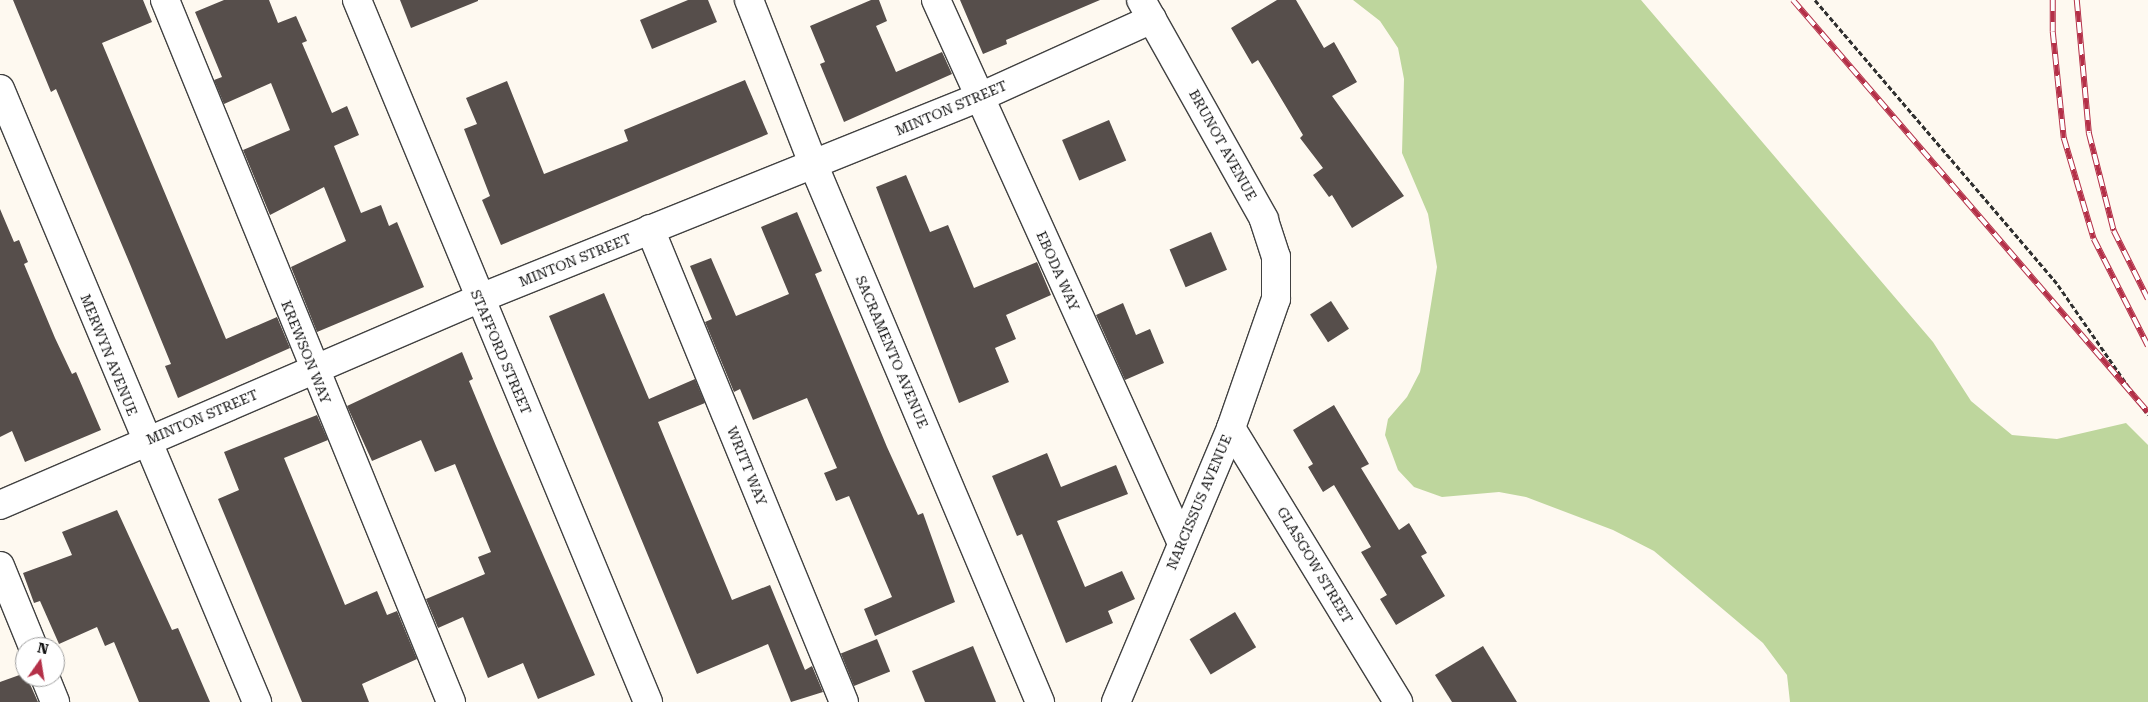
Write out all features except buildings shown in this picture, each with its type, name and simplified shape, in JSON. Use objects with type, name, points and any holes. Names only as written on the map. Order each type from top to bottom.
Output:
[{"type":"street","name":"KREWSON WAY","points":[[165,0],[313,370],[451,702]]},
{"type":"street","name":"STAFFORD STREET","points":[[357,0],[478,299],[648,702]]},
{"type":"street","name":"SACRAMENTO AVENUE","points":[[749,0],[814,166],[1040,702]]},
{"type":"street","name":"EBODA WAY","points":[[936,0],[1181,542]]},
{"type":"street","name":"MINTON STREET","points":[[0,505],[478,299],[650,229],[814,166],[980,97],[1146,9]]},
{"type":"street","name":"BRUNOT AVENUE","points":[[1146,9],[1264,218],[1276,257],[1276,298]]},
{"type":"street","name":"MERWYN AVENUE","points":[[0,90],[145,442],[257,702]]},
{"type":"street","name":"WRITT WAY","points":[[650,229],[844,702]]},
{"type":"street","name":"NARCISSUS AVENUE","points":[[1116,702],[1181,542],[1231,428],[1276,298]]},
{"type":"street","name":"GLASGOW STREET","points":[[1231,428],[1398,702]]},
{"type":"street","points":[[0,566],[29,637]]},
{"type":"street","points":[[49,687],[55,702]]},
{"type":"path","points":[[1815,0],[2058,285],[2148,415]]},
{"type":"green space","points":[[1353,0],[1641,0],[1933,342],[1971,401],[2012,435],[2057,439],[2126,423],[2148,445],[2148,702],[1790,702],[1787,675],[1763,643],[1654,551],[1613,530],[1526,497],[1499,492],[1442,497],[1414,487],[1398,470],[1385,435],[1388,419],[1407,397],[1420,372],[1437,267],[1428,214],[1402,153],[1404,79],[1398,48],[1380,21]]},
{"type":"railway","points":[[1793,0],[2148,412]]},
{"type":"railway","points":[[2053,0],[2053,32],[2064,138],[2094,239],[2148,346]]},
{"type":"railway","points":[[2077,0],[2089,133],[2114,231],[2148,299]]}]
